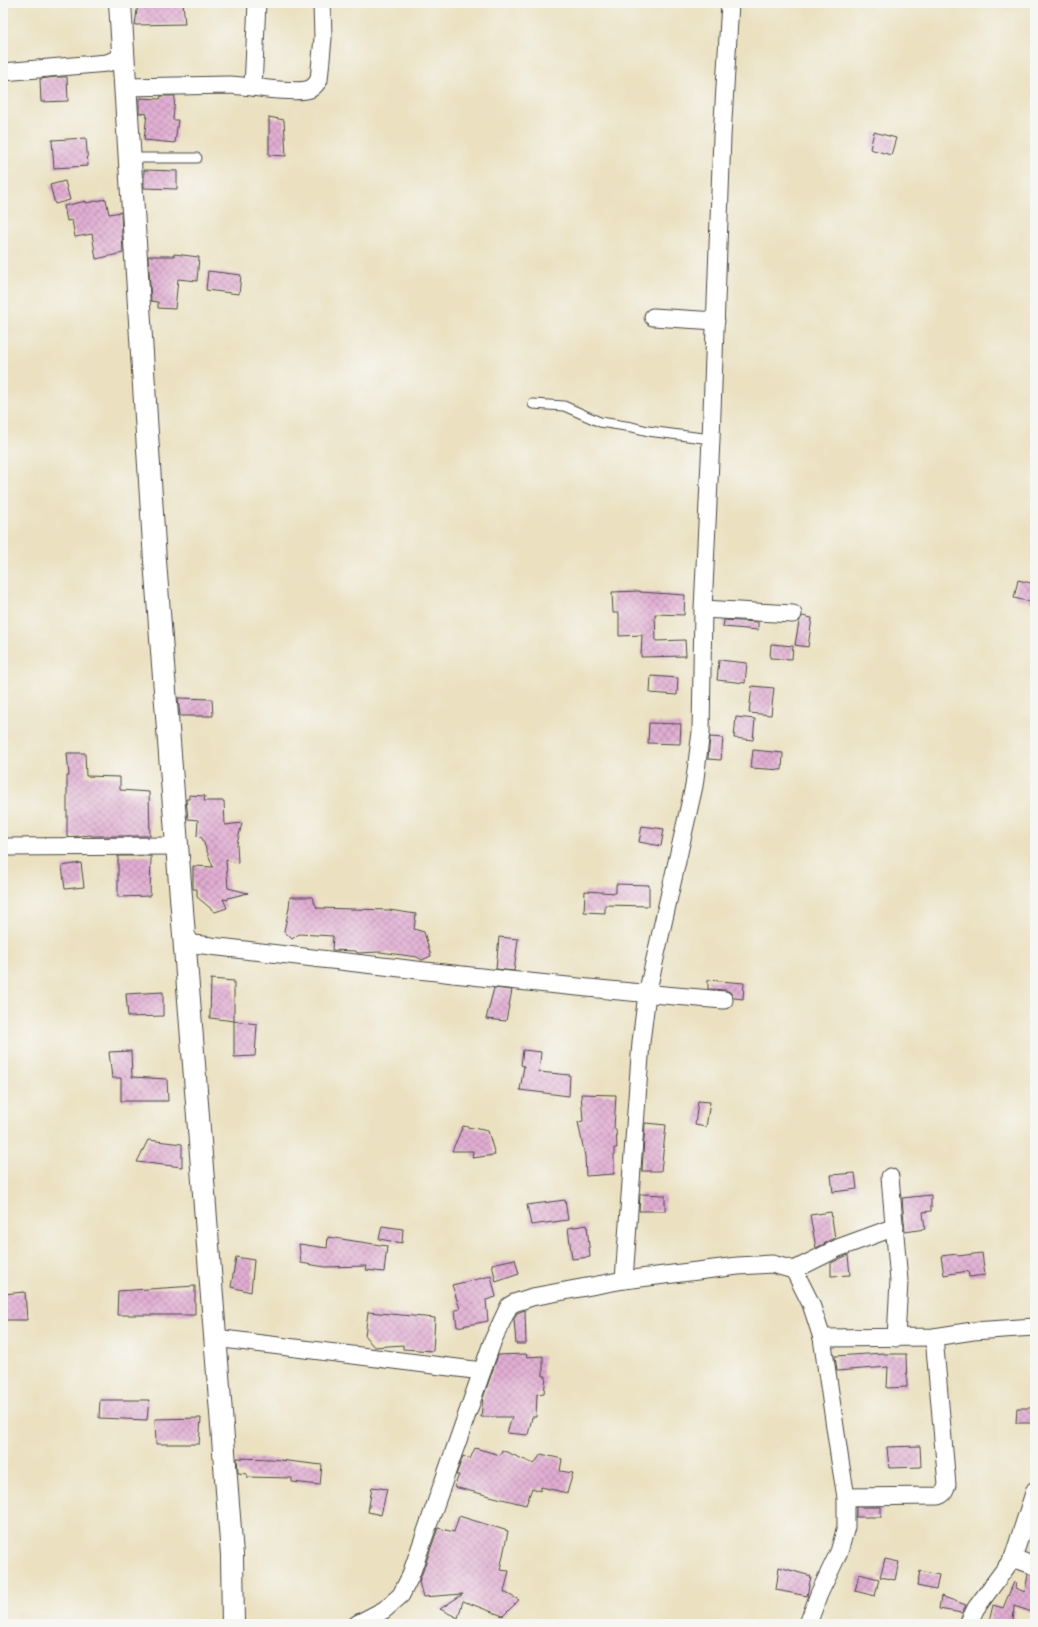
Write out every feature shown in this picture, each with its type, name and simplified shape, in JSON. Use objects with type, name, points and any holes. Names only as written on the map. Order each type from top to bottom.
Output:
[{"type":"street","points":[[120,3],[155,561],[232,1555],[232,1624]]},
{"type":"street","points":[[253,87],[257,3]]},
{"type":"street","points":[[125,87],[230,85],[270,89],[306,90],[316,85],[319,80],[323,38],[322,3]]},
{"type":"street","points":[[624,1280],[641,1042],[647,994],[694,786],[701,732],[703,609],[716,320],[722,137],[730,3]]},
{"type":"street","points":[[3,72],[107,63],[123,57]]},
{"type":"street","points":[[653,316],[716,320]]},
{"type":"street","points":[[703,609],[793,614]]},
{"type":"street","points":[[3,847],[177,846]]},
{"type":"street","points":[[185,943],[429,972],[647,994],[724,1000]]},
{"type":"street","points":[[890,1177],[899,1281],[896,1338]]},
{"type":"street","points":[[356,1624],[382,1618],[401,1595],[410,1577],[493,1340],[509,1306],[532,1297],[624,1280],[738,1266],[772,1264],[794,1270],[838,1248],[895,1227]]},
{"type":"street","points":[[794,1270],[811,1304],[822,1338],[846,1497],[846,1526],[839,1552],[819,1594],[808,1624]]},
{"type":"street","points":[[822,1338],[934,1337],[973,1331],[1035,1326]]},
{"type":"street","points":[[846,1497],[938,1496],[943,1494],[945,1491],[947,1485],[934,1337]]},
{"type":"street","points":[[215,1338],[482,1371]]},
{"type":"street","points":[[968,1624],[980,1603],[1013,1558],[1035,1490]]},
{"type":"street","points":[[1013,1558],[1035,1566]]},
{"type":"lane","points":[[130,158],[197,158]]},
{"type":"lane","points":[[533,404],[564,406],[600,422],[648,431],[711,439]]},
{"type":"building","points":[[138,3],[183,3],[185,24],[135,25]]},
{"type":"building","points":[[67,77],[68,101],[41,102],[40,79]]},
{"type":"building","points":[[161,96],[175,96],[173,120],[178,120],[175,143],[144,140],[147,114],[139,113],[139,98],[160,99]]},
{"type":"building","points":[[269,117],[284,120],[286,156],[269,155]]},
{"type":"building","points":[[874,132],[896,138],[891,155],[870,149]]},
{"type":"building","points":[[86,138],[88,166],[54,168],[52,140]]},
{"type":"building","points":[[144,170],[177,171],[177,189],[144,188]]},
{"type":"building","points":[[65,181],[70,200],[55,204],[50,185]]},
{"type":"building","points":[[106,199],[109,214],[121,212],[123,253],[96,259],[92,234],[75,237],[72,220],[67,221],[64,206],[86,201],[86,203]]},
{"type":"building","points":[[174,254],[199,257],[197,281],[178,279],[175,309],[158,308],[158,302],[151,301],[148,256],[174,256]]},
{"type":"building","points":[[208,271],[241,275],[239,294],[206,290]]},
{"type":"building","points":[[1018,580],[1035,584],[1035,603],[1014,598]]},
{"type":"building","points":[[640,591],[685,595],[684,615],[655,614],[656,641],[685,640],[686,656],[641,657],[642,635],[619,636],[619,613],[613,613],[612,592]]},
{"type":"building","points":[[802,616],[812,618],[808,647],[795,645],[799,622]]},
{"type":"building","points":[[724,620],[758,622],[758,630],[723,627]]},
{"type":"building","points":[[771,644],[793,646],[792,659],[770,658]]},
{"type":"building","points":[[719,660],[747,663],[745,683],[717,680]]},
{"type":"building","points":[[651,676],[678,678],[677,695],[650,693]]},
{"type":"building","points":[[752,686],[774,688],[771,715],[749,713]]},
{"type":"building","points":[[178,698],[212,699],[213,716],[180,716]]},
{"type":"building","points":[[736,717],[755,719],[753,740],[734,738]]},
{"type":"building","points":[[649,723],[681,724],[680,744],[648,743]]},
{"type":"building","points":[[710,737],[723,738],[721,760],[708,759]]},
{"type":"building","points":[[753,750],[783,753],[782,770],[751,768]]},
{"type":"building","points":[[67,753],[85,753],[86,776],[120,777],[120,790],[149,792],[150,836],[91,835],[67,837],[67,776],[69,776]]},
{"type":"building","points":[[189,795],[205,796],[204,801],[224,801],[225,825],[242,823],[237,844],[238,863],[226,860],[228,888],[248,893],[228,898],[228,900],[223,899],[227,908],[215,912],[197,897],[197,889],[193,889],[193,866],[213,867],[202,838],[197,836],[198,820],[188,819],[186,799],[189,799]]},
{"type":"building","points":[[642,826],[664,829],[661,846],[639,842]]},
{"type":"building","points":[[118,856],[151,856],[150,896],[118,897]]},
{"type":"building","points":[[81,863],[84,887],[65,889],[62,866]]},
{"type":"building","points":[[616,884],[649,885],[649,906],[605,905],[605,913],[584,912],[585,891],[616,893]]},
{"type":"building","points":[[290,897],[312,897],[317,908],[389,910],[416,914],[414,929],[424,932],[431,956],[422,960],[417,957],[380,952],[357,953],[356,951],[332,950],[333,936],[299,934],[292,939],[284,931]]},
{"type":"building","points":[[499,937],[518,939],[514,971],[496,969]]},
{"type":"building","points":[[211,979],[234,981],[234,1021],[210,1018]]},
{"type":"building","points":[[708,980],[744,983],[743,999],[734,998],[730,992],[725,990],[708,989]]},
{"type":"building","points":[[494,988],[512,990],[506,1021],[486,1019]]},
{"type":"building","points":[[163,992],[163,1016],[128,1017],[126,994]]},
{"type":"building","points":[[234,1021],[257,1024],[255,1056],[234,1057]]},
{"type":"building","points":[[523,1050],[541,1052],[539,1072],[570,1075],[569,1096],[520,1090],[524,1066],[521,1065]]},
{"type":"building","points":[[131,1051],[132,1077],[167,1079],[168,1101],[121,1101],[121,1078],[112,1078],[109,1052]]},
{"type":"building","points":[[581,1094],[616,1095],[614,1129],[616,1129],[617,1148],[614,1148],[614,1174],[586,1176],[585,1156],[578,1122],[583,1121]]},
{"type":"building","points":[[698,1101],[710,1102],[706,1127],[695,1125]]},
{"type":"building","points":[[645,1123],[666,1125],[661,1171],[642,1171]]},
{"type":"building","points":[[463,1126],[488,1131],[495,1155],[472,1158],[473,1151],[452,1151]]},
{"type":"building","points":[[148,1140],[182,1144],[182,1167],[137,1162]]},
{"type":"building","points":[[855,1173],[857,1189],[833,1192],[831,1175]]},
{"type":"building","points":[[640,1194],[665,1195],[665,1211],[639,1211]]},
{"type":"building","points":[[931,1195],[931,1211],[923,1212],[925,1229],[905,1232],[902,1198]]},
{"type":"building","points":[[565,1200],[568,1220],[531,1225],[527,1205]]},
{"type":"building","points":[[831,1212],[835,1238],[816,1248],[810,1215]]},
{"type":"building","points":[[587,1225],[590,1257],[572,1259],[568,1228]]},
{"type":"building","points":[[382,1226],[403,1229],[402,1243],[379,1239]]},
{"type":"building","points":[[328,1237],[387,1246],[384,1272],[366,1270],[367,1266],[325,1267],[301,1263],[299,1244],[327,1248]]},
{"type":"building","points":[[982,1253],[985,1275],[969,1277],[968,1271],[944,1275],[941,1256],[957,1254],[958,1256]]},
{"type":"building","points":[[848,1255],[850,1275],[831,1276],[831,1263]]},
{"type":"building","points":[[236,1257],[254,1260],[251,1292],[231,1287]]},
{"type":"building","points":[[515,1259],[519,1274],[496,1282],[492,1264]]},
{"type":"building","points":[[491,1276],[496,1297],[486,1300],[488,1321],[457,1327],[455,1310],[460,1309],[452,1285]]},
{"type":"building","points":[[195,1286],[195,1315],[117,1315],[118,1291]]},
{"type":"building","points":[[25,1292],[27,1320],[3,1320],[3,1294]]},
{"type":"building","points":[[525,1310],[526,1344],[516,1344],[514,1319],[517,1313]]},
{"type":"building","points":[[368,1312],[435,1318],[433,1351],[403,1349],[403,1345],[374,1347],[365,1336]]},
{"type":"building","points":[[884,1353],[906,1354],[907,1387],[887,1388],[888,1367],[837,1371],[835,1356]]},
{"type":"building","points":[[526,1354],[527,1357],[543,1356],[543,1376],[546,1376],[544,1393],[537,1394],[536,1417],[532,1417],[528,1435],[507,1433],[512,1417],[481,1417],[483,1398],[498,1355]]},
{"type":"building","points":[[100,1400],[149,1400],[147,1420],[99,1418]]},
{"type":"building","points":[[1017,1408],[1035,1408],[1035,1423],[1016,1423]]},
{"type":"building","points":[[201,1418],[199,1444],[156,1444],[155,1419]]},
{"type":"building","points":[[920,1446],[921,1467],[889,1468],[887,1447]]},
{"type":"building","points":[[475,1448],[500,1455],[502,1450],[534,1464],[541,1454],[562,1459],[560,1471],[573,1473],[567,1493],[541,1487],[540,1491],[532,1488],[526,1505],[454,1487],[459,1475],[456,1475],[463,1456],[470,1459]]},
{"type":"building","points":[[237,1458],[271,1459],[322,1465],[320,1485],[292,1482],[292,1478],[247,1477],[247,1474],[238,1473]]},
{"type":"building","points":[[372,1487],[387,1489],[381,1515],[368,1512]]},
{"type":"building","points":[[856,1507],[881,1507],[881,1517],[856,1517]]},
{"type":"building","points":[[459,1516],[508,1531],[500,1570],[509,1571],[504,1592],[519,1600],[503,1616],[463,1601],[458,1618],[440,1609],[463,1594],[423,1597],[419,1582],[438,1528],[454,1532]]},
{"type":"building","points":[[885,1559],[899,1562],[895,1580],[880,1577]]},
{"type":"building","points":[[779,1567],[811,1576],[807,1596],[776,1590]]},
{"type":"building","points":[[920,1571],[939,1575],[936,1590],[917,1586]]},
{"type":"building","points":[[859,1574],[879,1579],[875,1596],[855,1591]]},
{"type":"building","points":[[1028,1574],[1035,1576],[1035,1613],[1014,1606],[1013,1624],[997,1624],[989,1622],[993,1605],[1003,1608],[1014,1582],[1016,1583],[1015,1588],[1025,1592]]},
{"type":"building","points":[[941,1596],[966,1605],[962,1613],[939,1609]]}]
